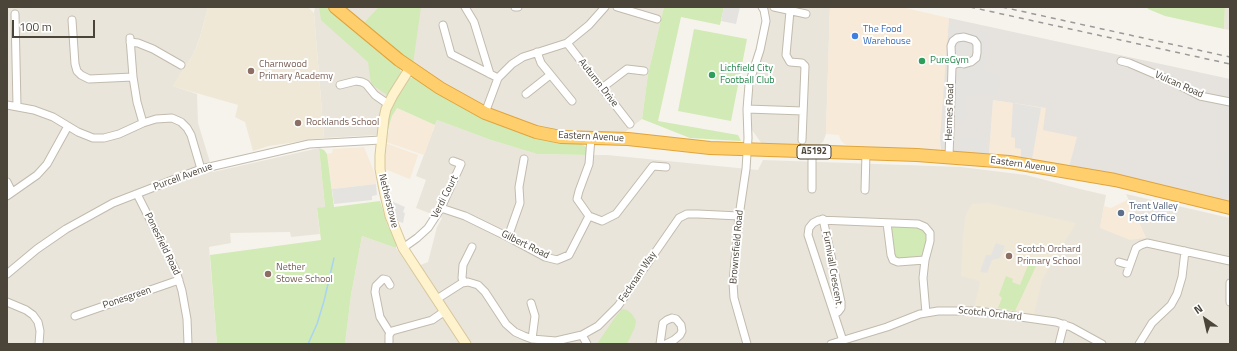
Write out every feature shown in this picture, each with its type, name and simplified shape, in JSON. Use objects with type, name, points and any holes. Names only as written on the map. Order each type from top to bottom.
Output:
[{"type":"highway","name":"Eastern Avenue","points":[[335,7],[410,68],[457,98],[485,113],[536,132],[560,137],[628,139],[710,148],[949,157],[1009,162],[1115,180],[1230,208]]},
{"type":"street","points":[[465,7],[474,22],[490,74]]},
{"type":"street","points":[[485,113],[498,78],[512,64],[523,57],[567,43],[589,25],[605,7]]},
{"type":"street","points":[[617,7],[656,19]]},
{"type":"street","name":"Brownsfield Road","points":[[747,344],[734,298],[733,283],[739,216],[746,169],[749,84],[760,50],[766,21],[762,7]]},
{"type":"street","points":[[774,7],[806,14]]},
{"type":"street","points":[[790,11],[786,55],[790,62],[802,62],[805,66],[802,140]]},
{"type":"street","points":[[16,13],[17,106]]},
{"type":"street","points":[[71,23],[75,64],[81,75],[89,80],[132,77]]},
{"type":"street","points":[[443,25],[451,54],[498,78]]},
{"type":"street","name":"Hermes Road","points":[[949,157],[952,67],[951,46],[953,41],[957,38],[964,37],[974,40],[977,44],[976,58],[971,62],[955,64],[952,67]]},
{"type":"street","points":[[143,123],[132,77],[130,40],[153,49],[181,65]]},
{"type":"street","name":"Autumn Drive","points":[[567,43],[630,124]]},
{"type":"street","points":[[537,52],[540,63],[572,100]]},
{"type":"street","name":"Vulcan Road","points":[[1121,61],[1130,60],[1200,96],[1230,102]]},
{"type":"street","name":"Netherstowe","points":[[410,68],[388,104],[384,118],[381,140],[380,169],[384,190],[390,216],[403,248],[421,278],[437,299],[466,344]]},
{"type":"street","points":[[602,88],[627,69],[644,71]]},
{"type":"street","points":[[526,94],[550,75]]},
{"type":"street","points":[[340,85],[348,80],[366,84],[375,95],[388,104]]},
{"type":"street","points":[[7,106],[17,106],[34,110],[53,117],[93,138],[104,138],[119,134],[143,123],[172,118],[181,122],[191,135],[201,169]]},
{"type":"street","points":[[747,109],[803,111]]},
{"type":"street","points":[[7,182],[10,194],[37,175],[47,164],[68,126]]},
{"type":"street","points":[[591,138],[589,164],[577,199],[589,216],[602,221],[616,214],[653,166],[666,167]]},
{"type":"street","name":"Purcell Avenue","points":[[7,274],[66,229],[113,203],[201,169],[309,144],[381,140]]},
{"type":"street","points":[[812,152],[812,189]]},
{"type":"street","points":[[865,190],[866,154]]},
{"type":"street","points":[[508,237],[520,203],[519,187],[524,159]]},
{"type":"street","name":"Verdi Court","points":[[403,248],[428,228],[441,208],[461,164],[453,161]]},
{"type":"street","name":"Ponesfield Road","points":[[137,194],[176,271],[187,319],[188,344]]},
{"type":"street","name":"Gilbert Road","points":[[441,208],[465,216],[546,257],[557,260],[568,255],[589,216]]},
{"type":"street","name":"Fecknam Way","points":[[464,282],[478,285],[485,292],[506,324],[516,332],[532,339],[556,341],[582,335],[598,326],[618,306],[679,218],[687,214],[739,216]]},
{"type":"street","name":"Furnivall Crescent","points":[[823,219],[841,302],[841,308],[838,312],[834,313]]},
{"type":"street","name":"Furnivall Crescent","points":[[843,340],[808,235],[809,228],[813,223],[823,219],[918,224],[925,227],[930,233],[930,240],[925,260],[924,278],[926,313]]},
{"type":"street","points":[[887,223],[893,260],[898,262],[925,260]]},
{"type":"street","points":[[1127,273],[1136,248],[1147,243],[1230,261]]},
{"type":"street","points":[[437,299],[464,282],[462,278],[463,265],[472,247]]},
{"type":"street","points":[[1139,344],[1152,323],[1171,305],[1177,294],[1182,277],[1185,251]]},
{"type":"street","points":[[1119,262],[1129,265]]},
{"type":"street","points":[[389,344],[390,332],[380,318],[375,292],[376,286],[383,279],[387,280],[390,284]]},
{"type":"street","name":"Ponesgreen","points":[[75,316],[179,280]]},
{"type":"street","points":[[1230,283],[1230,302]]},
{"type":"street","points":[[7,302],[26,310],[33,315],[38,322],[40,331],[39,344]]},
{"type":"street","points":[[531,303],[535,316],[532,339]]},
{"type":"street","points":[[390,332],[395,329],[432,320],[445,311]]},
{"type":"street","name":"Scotch Orchard","points":[[831,344],[926,313],[938,311],[978,311],[1064,324],[1082,332],[1102,344]]},
{"type":"street","points":[[660,344],[663,323],[672,318],[676,319],[681,325],[682,330],[680,335],[666,344]]},
{"type":"street","points":[[1059,344],[1064,324]]},
{"type":"street","points":[[582,335],[586,344]]},
{"type":"shaded area","points":[[7,7],[208,7],[200,37],[193,55],[173,86],[197,94],[198,123],[213,172],[319,148],[325,207],[317,209],[320,234],[291,237],[290,232],[230,233],[231,243],[209,247],[217,344],[7,344]]},
{"type":"shaded area","name":"Charnwood Primary Academy","points":[[208,7],[308,7],[314,13],[324,138],[269,146],[253,151],[245,122],[235,117],[238,105],[172,86],[193,55],[200,37]]},
{"type":"shaded area","points":[[315,7],[327,7],[401,72],[387,95],[377,135],[324,138],[314,13]]},
{"type":"shaded area","points":[[343,7],[664,7],[648,74],[642,119],[624,133],[558,133],[534,128],[471,102],[425,72]]},
{"type":"shaded area","points":[[724,7],[740,7],[736,24],[721,21]]},
{"type":"shaded area","points":[[765,7],[830,7],[826,134],[823,142],[820,144],[762,144],[752,130],[752,93],[766,40],[768,24]]},
{"type":"shaded area","points":[[830,7],[901,7],[949,18],[940,151],[846,145],[841,141],[839,135],[826,134]]},
{"type":"shaded area","points":[[1225,7],[1230,7],[1230,30],[1224,29]]},
{"type":"shaded area","points":[[949,18],[1230,79],[1230,202],[1069,167],[1077,137],[1043,130],[1046,108],[993,100],[989,154],[941,152],[940,139]]},
{"type":"shaded area","points":[[950,27],[988,33],[984,73],[1000,75],[998,95],[966,94],[965,124],[952,122],[956,72],[950,71]]},
{"type":"shaded area","points":[[993,100],[1047,108],[1077,137],[1069,167],[989,154]]},
{"type":"shaded area","points":[[1013,103],[1041,108],[1032,159],[1021,157],[1021,149],[1015,148],[1015,138],[1011,137]]},
{"type":"shaded area","points":[[396,108],[435,125],[424,155],[386,142],[392,116]]},
{"type":"shaded area","points":[[437,120],[491,140],[537,154],[607,155],[758,170],[763,160],[961,167],[1026,175],[1106,195],[1100,228],[1146,238],[1126,194],[1230,218],[1230,344],[345,344],[351,295],[362,236],[396,248],[409,267],[418,266],[428,262],[437,227],[442,218],[416,208],[426,180],[416,176]]},
{"type":"shaded area","points":[[960,138],[986,139],[986,153],[960,151]]},
{"type":"shaded area","points":[[385,143],[418,155],[410,179],[385,169]]},
{"type":"shaded area","points":[[1230,145],[1230,197],[1218,194]]},
{"type":"shaded area","points":[[364,147],[376,177],[376,184],[332,189],[327,154],[332,153],[333,149]]},
{"type":"shaded area","points":[[376,184],[377,195],[372,196],[372,200],[334,204],[332,189]]},
{"type":"shaded area","points":[[1129,199],[1146,238],[1130,240],[1100,228],[1104,206],[1111,208]]},
{"type":"shaded area","points":[[389,200],[405,207],[403,212],[405,213],[403,223],[397,221]]},
{"type":"shaded area","name":"Scotch Orchard Primary School","points":[[988,203],[1076,223],[1042,280],[1034,315],[974,308],[980,281],[961,276],[963,235],[966,214],[972,204]]},
{"type":"shaded area","points":[[996,243],[1005,246],[1000,258],[992,260],[987,273],[980,272],[986,255],[991,255]]},
{"type":"green space","points":[[319,7],[327,7],[399,66],[401,72],[400,76],[387,95],[371,84],[368,62],[321,20]]},
{"type":"green space","points":[[379,7],[421,7],[413,64],[362,25]]},
{"type":"green space","points":[[664,7],[724,7],[720,25],[681,17],[658,121],[738,135],[741,141],[690,138],[642,119],[648,74]]},
{"type":"green space","points":[[1147,7],[1225,7],[1224,29],[1165,16],[1148,9]]},
{"type":"green space","name":"Lichfield City Football Club","points":[[694,29],[747,39],[731,121],[678,111]]},
{"type":"green space","points":[[414,77],[438,92],[580,143],[588,149],[588,155],[537,154],[491,140],[437,120],[435,125],[397,108],[392,116],[388,130],[386,129],[388,114],[405,80]]},
{"type":"green space","name":"Nether Stowe School","points":[[319,148],[324,150],[327,154],[334,207],[380,201],[387,224],[396,243],[396,248],[362,236],[351,295],[345,344],[217,344],[210,255],[321,240],[317,208],[325,207]]},
{"type":"green space","points":[[893,226],[918,226],[927,233],[929,239],[924,259],[896,259],[893,255],[890,230]]},
{"type":"green space","points":[[1029,263],[1036,266],[1015,311],[998,308],[1002,298],[999,295],[1006,276],[1013,279],[1012,282],[1020,285]]},
{"type":"green space","points":[[622,309],[627,310],[632,314],[636,321],[635,327],[627,344],[597,344],[614,319]]},
{"type":"waterway","points":[[308,344],[317,324],[324,301],[334,258]]},
{"type":"railway","points":[[970,7],[1230,64]]},
{"type":"railway","points":[[1002,7],[1230,57]]},
{"type":"place","name":"The Food Warehouse","points":[[855,36]]},
{"type":"place","name":"PureGym","points":[[922,61]]},
{"type":"place","name":"Charnwood Primary Academy","points":[[251,71]]},
{"type":"place","name":"Lichfield City Football Club","points":[[712,75]]},
{"type":"place","name":"Rocklands School","points":[[298,123]]},
{"type":"place","name":"Trent Valley Post Office","points":[[1121,213]]},
{"type":"place","name":"Scotch Orchard Primary School","points":[[1009,256]]},
{"type":"place","name":"Nether Stowe School","points":[[268,274]]}]
